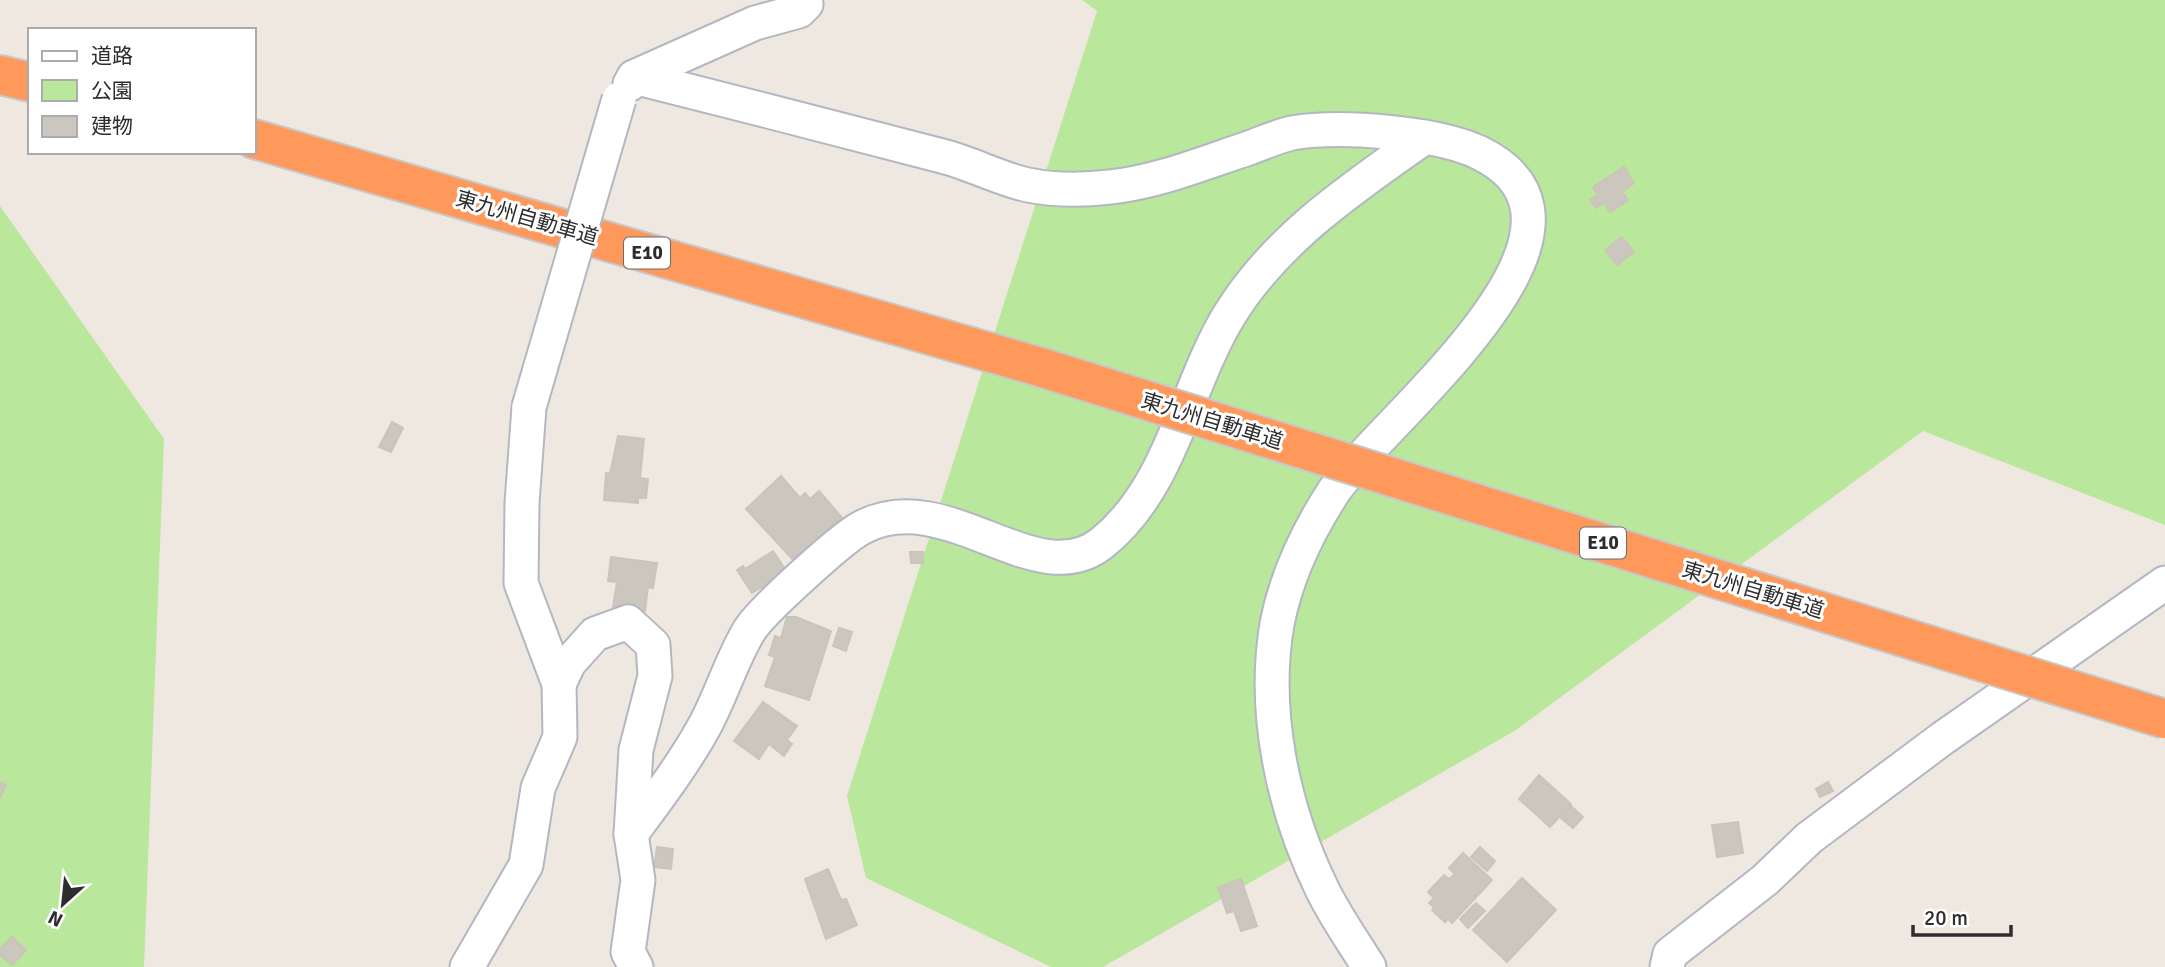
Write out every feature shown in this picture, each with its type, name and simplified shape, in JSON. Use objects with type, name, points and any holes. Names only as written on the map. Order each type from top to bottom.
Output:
[{"type":"highway","points":[[0,75],[28,82]]},
{"type":"highway","name":"東九州自動車道","points":[[256,140],[1041,367],[2165,719]]},
{"type":"street","points":[[467,967],[526,865],[538,788],[560,737],[559,684],[522,583],[522,503],[529,407],[626,88],[755,23],[799,11],[806,4],[805,0]]},
{"type":"street","points":[[626,88],[965,161],[1027,185],[1078,189],[1128,185],[1293,133],[1359,131],[1425,137],[1477,151],[1500,164],[1518,183],[1528,206],[1528,235],[1516,271],[1491,314],[1336,489],[1298,555],[1278,623],[1272,692],[1279,759],[1297,826],[1323,890],[1369,967]]},
{"type":"street","points":[[631,834],[678,769],[704,726],[750,628],[842,541],[864,527],[890,518],[921,517],[957,524],[1036,556],[1069,557],[1099,546],[1124,523],[1147,492],[1230,314],[1262,271],[1337,198],[1425,137]]},
{"type":"street","points":[[1667,967],[1670,954],[1765,880],[1809,838],[1943,738],[2165,583]]},
{"type":"street","points":[[559,684],[569,663],[595,634],[628,622],[653,645],[654,676],[636,750],[631,834],[638,880],[628,952],[636,967]]},
{"type":"green space","points":[[1082,0],[2165,0],[2165,525],[1923,431],[1516,730],[1103,967],[1051,967],[866,878],[847,796],[1097,11]]},
{"type":"green space","points":[[0,206],[164,439],[144,967],[0,967]]},
{"type":"building","points":[[1624,167],[1634,183],[1622,192],[1628,200],[1610,212],[1604,203],[1596,208],[1590,200],[1598,195],[1593,187]]},
{"type":"building","points":[[1622,237],[1634,252],[1617,265],[1605,250]]},
{"type":"building","points":[[392,422],[403,428],[391,452],[379,447]]},
{"type":"building","points":[[618,436],[644,439],[640,478],[648,479],[646,498],[638,498],[638,503],[604,500],[606,473],[610,474]]},
{"type":"building","points":[[781,476],[800,498],[805,493],[810,499],[819,491],[844,520],[797,564],[746,509]]},
{"type":"building","points":[[773,551],[787,572],[752,593],[737,570],[743,566],[745,569]]},
{"type":"building","points":[[910,552],[923,552],[923,563],[911,563]]},
{"type":"building","points":[[611,557],[657,563],[653,588],[648,587],[645,611],[613,607],[617,582],[608,581]]},
{"type":"building","points":[[787,617],[796,617],[831,631],[809,700],[765,686],[775,657],[769,655],[775,636],[781,638]]},
{"type":"building","points":[[839,628],[852,632],[846,651],[833,646]]},
{"type":"building","points":[[763,702],[797,726],[787,740],[792,744],[784,756],[769,744],[759,759],[734,741]]},
{"type":"building","points":[[1539,775],[1571,804],[1550,827],[1519,799]]},
{"type":"building","points":[[0,782],[6,785],[0,798]]},
{"type":"building","points":[[1828,782],[1833,791],[1820,797],[1816,789]]},
{"type":"building","points":[[1571,806],[1583,817],[1573,828],[1561,818]]},
{"type":"building","points":[[1738,822],[1743,853],[1717,857],[1712,825]]},
{"type":"building","points":[[657,847],[673,849],[671,869],[654,867]]},
{"type":"building","points":[[1480,847],[1495,861],[1487,871],[1471,857]]},
{"type":"building","points":[[1463,853],[1492,880],[1452,923],[1448,919],[1445,922],[1432,910],[1434,907],[1429,903],[1434,898],[1428,892],[1444,875],[1449,879],[1455,874],[1449,868]]},
{"type":"building","points":[[828,869],[841,900],[846,899],[857,925],[826,939],[805,879]]},
{"type":"building","points":[[1522,878],[1556,910],[1507,962],[1473,930]]},
{"type":"building","points":[[1241,879],[1257,926],[1241,931],[1234,911],[1227,913],[1218,887]]},
{"type":"building","points":[[1476,903],[1485,911],[1468,928],[1460,919]]},
{"type":"building","points":[[12,937],[26,950],[12,965],[0,955],[0,949]]}]
